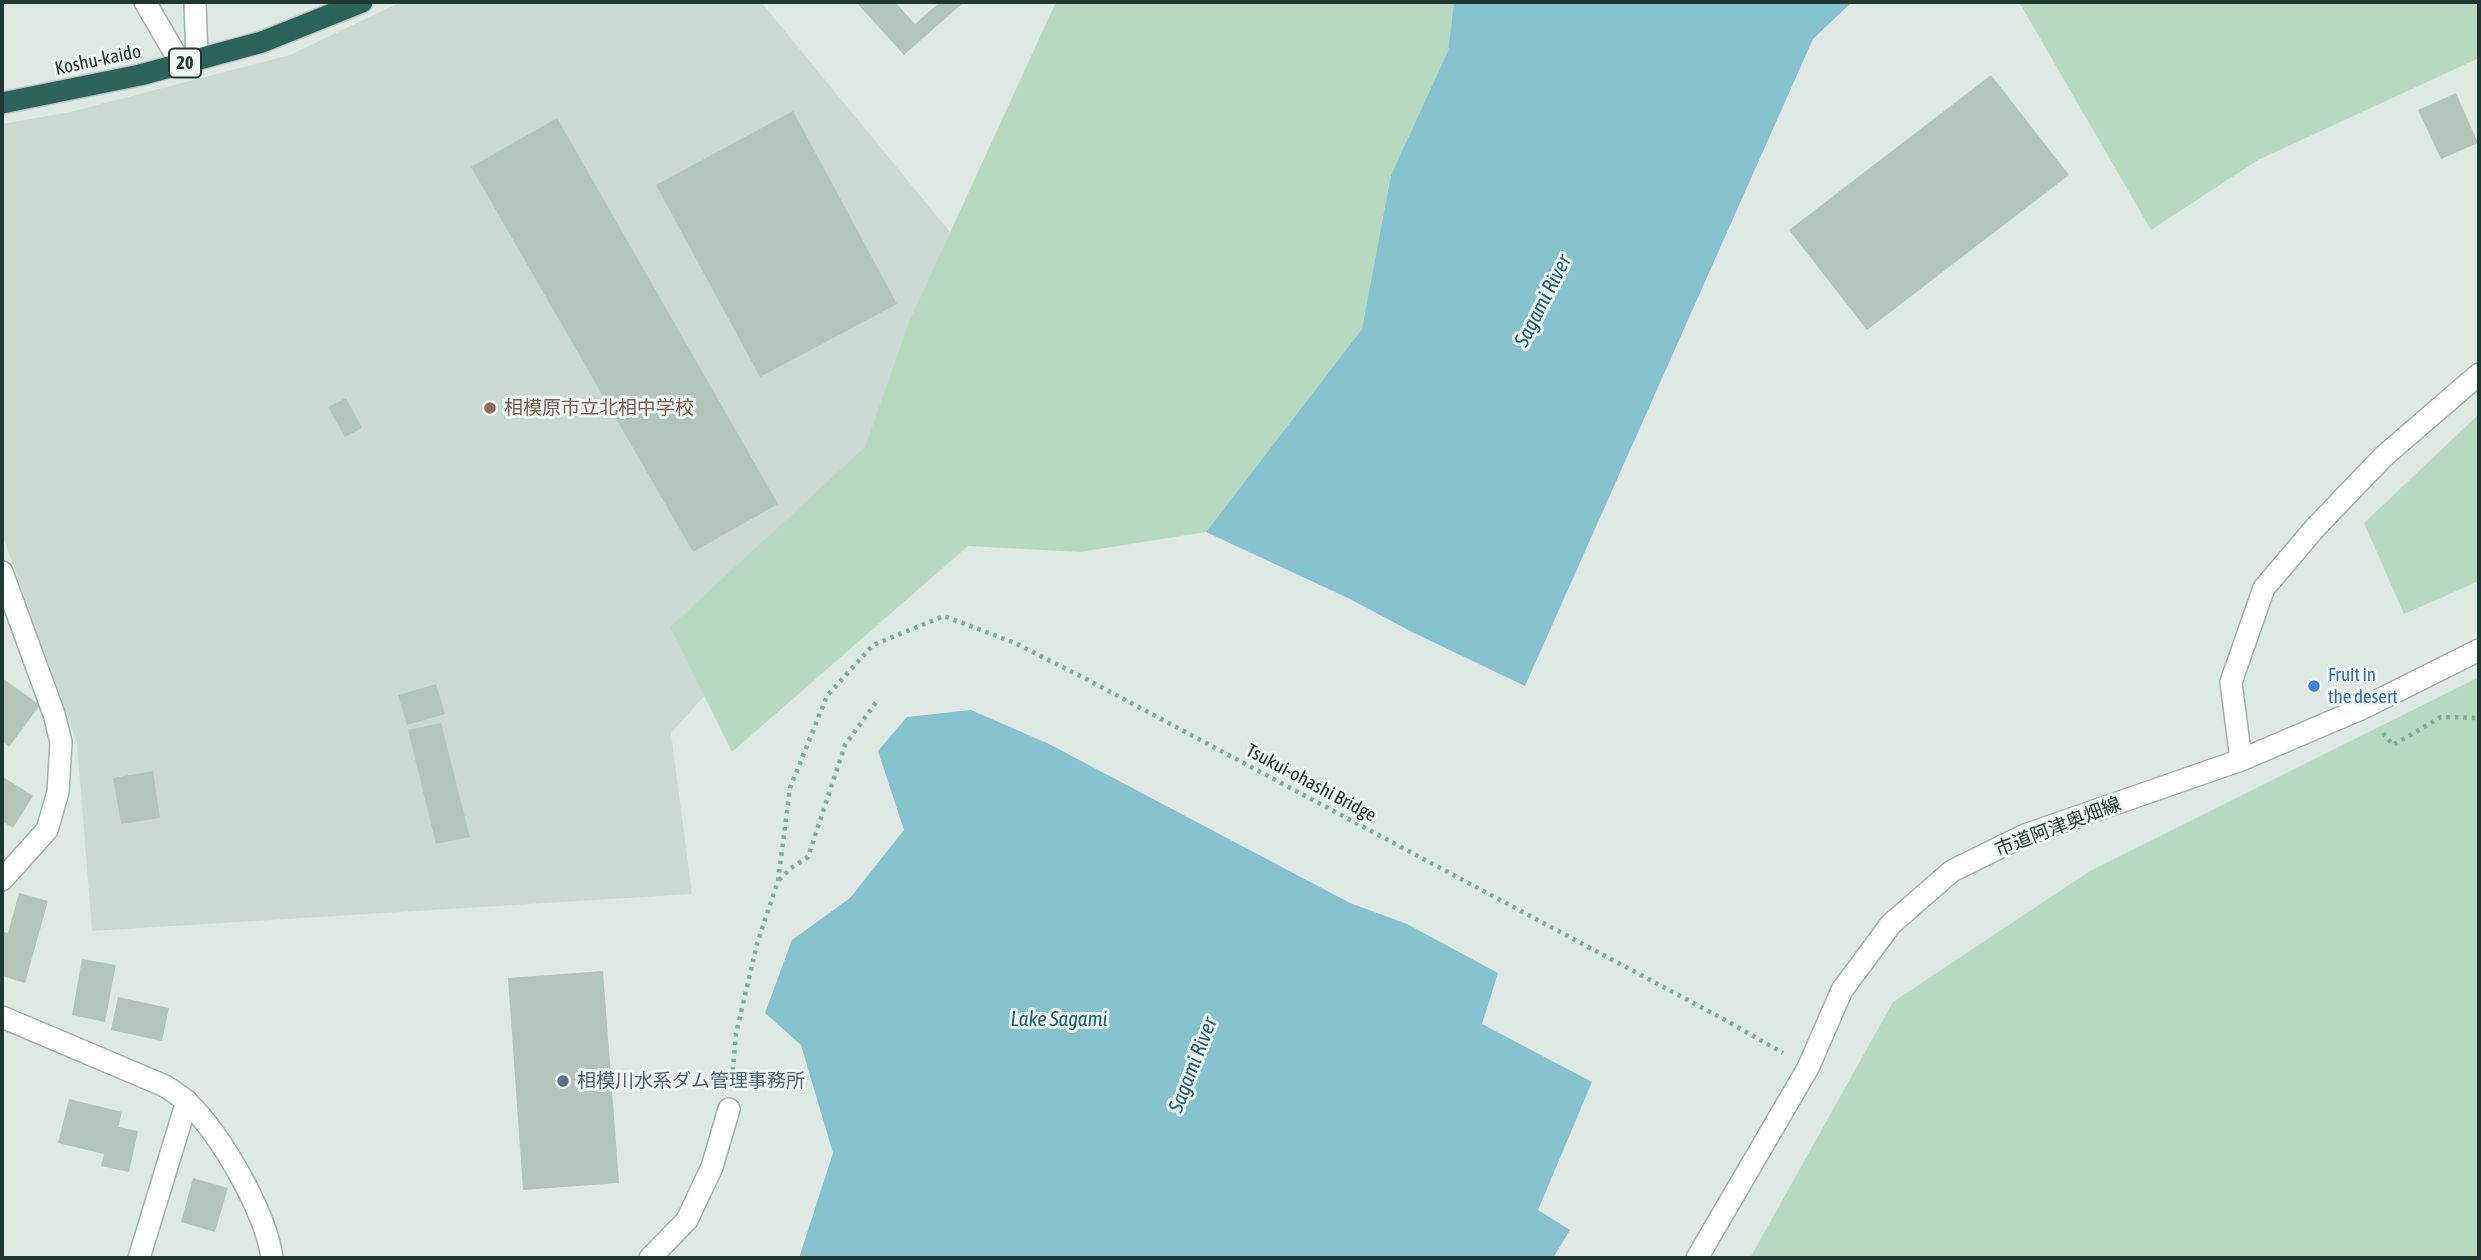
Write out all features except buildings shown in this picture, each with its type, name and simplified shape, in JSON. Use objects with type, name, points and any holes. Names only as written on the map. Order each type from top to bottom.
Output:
[{"type":"highway","name":"Koshu-kaido","points":[[2,103],[140,75],[262,42],[362,2]]},
{"type":"street","points":[[145,2],[189,62]]},
{"type":"street","points":[[189,62],[195,2]]},
{"type":"street","points":[[2241,760],[2231,682],[2264,588],[2315,528],[2382,457],[2479,374]]},
{"type":"street","points":[[2,572],[54,714],[61,743],[58,792],[47,830],[2,880]]},
{"type":"street","name":"市道阿津奥畑線","points":[[1697,1258],[1808,1068],[1842,990],[1891,924],[1952,872],[2025,835],[2241,760],[2362,708],[2479,650]]},
{"type":"street","points":[[2,1017],[165,1086],[187,1101],[209,1128],[237,1172],[270,1241],[272,1258]]},
{"type":"street","points":[[139,1258],[187,1101]]},
{"type":"street","points":[[650,1258],[687,1220],[712,1167],[729,1109]]},
{"type":"path","name":"Tsukui-ohashi Bridge","points":[[778,881],[790,788],[827,696],[873,645],[944,616],[1015,643],[1100,686],[1727,1021],[1808,1068]]},
{"type":"path","points":[[729,1109],[736,1034],[757,944],[778,881],[808,857],[845,745],[877,701]]},
{"type":"path","points":[[2362,708],[2393,745],[2441,717],[2479,718]]},
{"type":"shaded area","name":"相模原市立北相中学校","points":[[401,2],[761,2],[1010,305],[767,626],[671,733],[692,894],[92,931],[77,743],[2,534],[2,124],[70,112],[290,55]]},
{"type":"green space","points":[[1056,2],[1454,2],[1448,51],[1391,175],[1362,329],[1206,532],[1080,552],[968,546],[732,752],[670,627],[865,447],[909,322]]},
{"type":"green space","points":[[2019,2],[2479,2],[2479,58],[2258,160],[2151,230]]},
{"type":"green space","points":[[2479,414],[2479,581],[2404,614],[2364,523]]},
{"type":"green space","points":[[2479,677],[2479,1258],[1750,1258],[1893,1002],[2090,871]]},
{"type":"water","name":"Sagami River","points":[[1454,2],[1852,2],[1813,39],[1525,686],[1350,599],[1206,532],[1362,329],[1391,175],[1448,51]]},
{"type":"water","name":"Lake Sagami","points":[[971,710],[1049,744],[1350,903],[1407,924],[1498,973],[1482,1024],[1592,1082],[1538,1210],[1570,1230],[1553,1258],[799,1258],[833,1153],[801,1045],[765,1013],[792,940],[850,898],[904,830],[878,751],[907,717]]},
{"type":"place","name":"相模原市立北相中学校","points":[[490,408]]},
{"type":"place","name":"Fruit in the desert","points":[[2314,686]]},
{"type":"place","name":"相模川水系ダム管理事務所","points":[[563,1081]]}]
